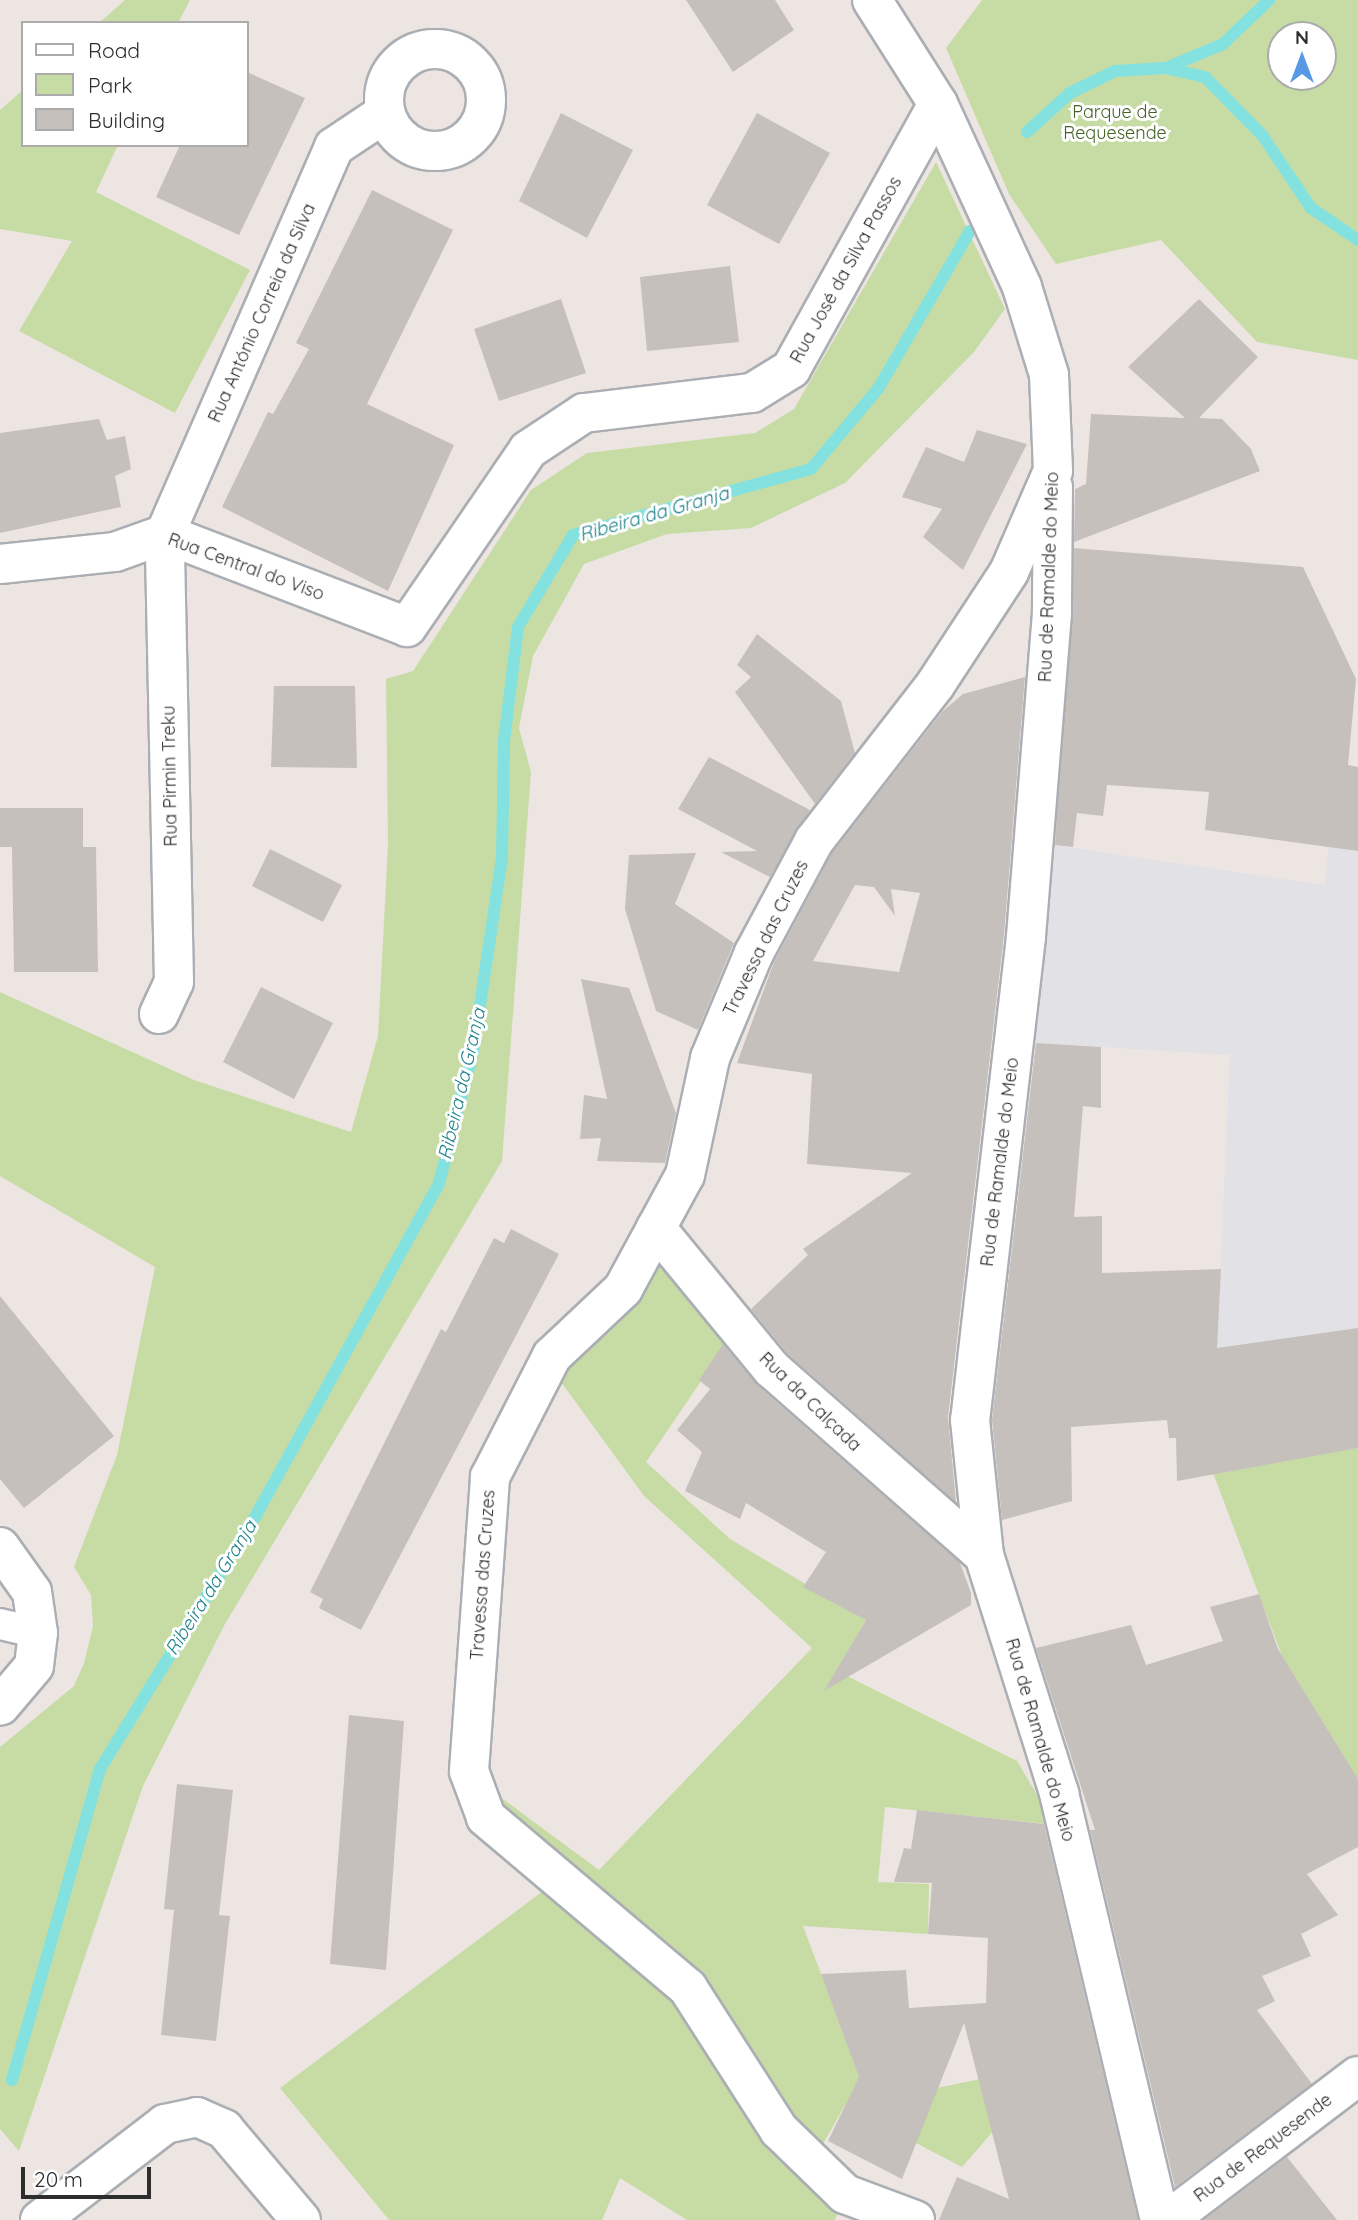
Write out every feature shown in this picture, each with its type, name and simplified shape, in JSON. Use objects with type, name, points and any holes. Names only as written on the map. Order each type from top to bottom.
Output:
[{"type":"street","name":"Rua de Ramalde do Meio","points":[[872,0],[937,104],[1026,300],[1049,375],[1053,471],[1052,613],[1026,937],[970,1420],[984,1555],[1059,1793],[1160,2220]]},
{"type":"street","name":"Rua José da Silva Passos","points":[[407,626],[528,450],[584,413],[752,393],[791,369],[937,104]]},
{"type":"street","name":"Rua António Correia da Silva","points":[[165,534],[334,147],[385,113]]},
{"type":"street","name":"Travessa das Cruzes","points":[[915,2220],[840,2207],[779,2130],[688,1988],[486,1817],[469,1771],[490,1477],[551,1356],[623,1289],[685,1175],[710,1058],[766,930],[814,841],[935,685],[1009,572],[1053,471]]},
{"type":"street","name":"Rua Central do Viso","points":[[0,564],[115,552],[165,534],[407,626]]},
{"type":"street","name":"Rua Pirmin Treku","points":[[159,1014],[174,982],[165,534]]},
{"type":"street","name":"Rua da Calçada","points":[[656,1228],[772,1369],[984,1555]]},
{"type":"street","points":[[0,1547],[32,1592],[38,1633],[34,1667],[0,1706]]},
{"type":"street","points":[[0,1624],[38,1633]]},
{"type":"street","name":"Rua de Requesende","points":[[1168,2220],[1358,2076]]},
{"type":"street","points":[[40,2220],[166,2124],[197,2118],[224,2129],[301,2220]]},
{"type":"shaded area","points":[[1314,763],[1358,767],[1358,1448],[1216,1369],[1230,1055],[1024,1042],[1046,844],[1325,885],[1330,826]]},
{"type":"green space","points":[[125,0],[190,0],[179,21],[101,21]]},
{"type":"green space","name":"Parque de Requesende","points":[[982,0],[1358,0],[1358,360],[1257,342],[1161,240],[1056,264],[1009,194],[946,48]]},
{"type":"green space","points":[[21,92],[21,147],[117,147],[96,192],[250,270],[175,413],[19,331],[72,241],[0,229],[0,110]]},
{"type":"green space","points":[[936,162],[1005,309],[974,352],[845,483],[751,528],[667,534],[584,564],[533,656],[519,728],[531,772],[502,1161],[225,1624],[143,1786],[19,2151],[0,2129],[0,1747],[74,1686],[84,1663],[93,1626],[91,1595],[74,1567],[117,1455],[155,1267],[0,1176],[0,992],[194,1080],[351,1132],[378,1036],[388,845],[386,679],[413,671],[531,490],[587,453],[755,433],[794,409]]},
{"type":"green space","points":[[656,1228],[738,1327],[646,1462],[730,1539],[866,1620],[837,1671],[1017,1761],[1055,1825],[885,1807],[878,1882],[929,1884],[928,1934],[803,1926],[869,2102],[990,2077],[996,2128],[962,2167],[916,2143],[874,2141],[881,2117],[848,2100],[812,2163],[845,2194],[835,2220],[687,2220],[620,2178],[602,2220],[389,2220],[280,2088],[555,1882],[684,1990],[760,2100],[688,1988],[486,1817],[469,1771],[490,1477],[552,1356],[623,1289]],"holes":[[[561,1382],[644,1496],[812,1648],[599,1870],[496,1794],[481,1760],[507,1475]]]},
{"type":"green space","points":[[1358,1448],[1358,1780],[1282,1656],[1212,1470]]},
{"type":"building","points":[[686,0],[775,0],[794,30],[733,72]]},
{"type":"building","points":[[248,72],[305,98],[239,235],[156,197],[179,147],[248,147]]},
{"type":"building","points":[[561,113],[633,150],[587,238],[519,201]]},
{"type":"building","points":[[757,113],[830,153],[779,244],[707,205]]},
{"type":"building","points":[[372,190],[453,230],[367,404],[454,445],[388,591],[222,507],[268,412],[273,414],[309,349],[296,343]]},
{"type":"building","points":[[730,266],[739,342],[647,351],[640,277]]},
{"type":"building","points":[[561,299],[586,373],[499,401],[474,329]]},
{"type":"building","points":[[1199,299],[1258,357],[1199,418],[1222,419],[1251,449],[1260,471],[1074,542],[1075,489],[1086,484],[1091,414],[1185,418],[1128,367]]},
{"type":"building","points":[[99,419],[107,440],[125,436],[131,469],[115,476],[121,507],[0,533],[0,433]]},
{"type":"building","points":[[977,430],[1027,444],[963,570],[923,537],[942,509],[902,497],[926,447],[964,462]]},
{"type":"building","points":[[1074,548],[1303,567],[1356,679],[1348,765],[1358,767],[1358,851],[1205,830],[1209,792],[1107,785],[1103,816],[1077,813],[1073,847],[1055,845]]},
{"type":"building","points":[[757,634],[841,701],[855,753],[815,804],[735,692],[751,677],[737,665]]},
{"type":"building","points":[[1025,677],[1004,935],[948,1417],[956,1502],[788,1354],[751,1309],[808,1255],[803,1249],[912,1173],[807,1164],[812,1074],[737,1063],[774,962],[832,853],[943,711],[963,694]],"holes":[[[855,885],[874,887],[895,916],[891,889],[920,893],[899,972],[813,961]]]},
{"type":"building","points":[[274,686],[355,686],[357,768],[271,767]]},
{"type":"building","points":[[709,757],[810,810],[770,877],[721,852],[757,851],[678,809]]},
{"type":"building","points":[[0,808],[83,808],[83,847],[96,847],[98,972],[14,972],[12,847],[0,847]]},
{"type":"building","points":[[270,849],[342,885],[323,922],[252,886]]},
{"type":"building","points":[[696,853],[675,904],[734,943],[698,1030],[656,1011],[625,909],[629,855]]},
{"type":"building","points":[[581,979],[629,988],[676,1113],[665,1163],[597,1161],[601,1138],[580,1139],[584,1095],[607,1099]]},
{"type":"building","points":[[261,987],[333,1023],[294,1099],[223,1062]]},
{"type":"building","points":[[1036,1043],[1101,1047],[1101,1108],[1083,1106],[1074,1217],[1102,1216],[1102,1273],[1221,1269],[1217,1348],[1358,1328],[1358,1448],[1177,1481],[1176,1438],[1169,1438],[1167,1420],[1071,1427],[1072,1501],[1002,1520],[992,1420]]},
{"type":"building","points":[[511,1229],[559,1254],[361,1630],[319,1608],[323,1599],[310,1592],[441,1329],[446,1332],[494,1238],[504,1243]]},
{"type":"building","points":[[0,1296],[114,1436],[24,1508],[0,1479]]},
{"type":"building","points":[[723,1344],[757,1385],[960,1563],[971,1593],[971,1605],[824,1691],[866,1620],[803,1587],[826,1552],[746,1503],[740,1519],[685,1491],[702,1452],[677,1430],[710,1389],[699,1380]]},
{"type":"building","points":[[1259,1594],[1278,1649],[1358,1779],[1358,1847],[1307,1874],[1338,1915],[1301,1934],[1311,1956],[1262,1976],[1275,2001],[1257,2010],[1312,2084],[1175,2187],[1090,1830],[1095,1830],[1036,1648],[1131,1625],[1146,1665],[1223,1641],[1210,1607]]},
{"type":"building","points":[[349,1715],[404,1721],[386,1970],[330,1964]]},
{"type":"building","points":[[177,1784],[233,1790],[219,1915],[230,1916],[216,2041],[161,2035],[174,1910],[164,1909]]},
{"type":"building","points":[[917,1810],[1044,1824],[1138,2220],[939,2220],[957,2177],[1009,2199],[964,2023],[902,2179],[828,2141],[859,2077],[821,1974],[906,1970],[909,2008],[986,2003],[988,1938],[928,1934],[932,1883],[894,1882],[904,1848],[911,1849]]},
{"type":"building","points":[[1287,2157],[1337,2220],[1204,2220]]},
{"type":"waterway","name":"Ribeira da Granja","points":[[1166,68],[1223,44],[1269,0]]},
{"type":"waterway","name":"Ribeira da Granja","points":[[1027,132],[1070,93],[1115,71],[1165,68],[1205,77],[1262,135],[1311,208],[1358,240]]},
{"type":"waterway","name":"Ribeira da Granja","points":[[12,2080],[100,1769],[255,1517],[439,1183],[473,1052],[502,858],[504,741],[518,627],[573,535],[811,469],[878,389],[970,231]]}]
